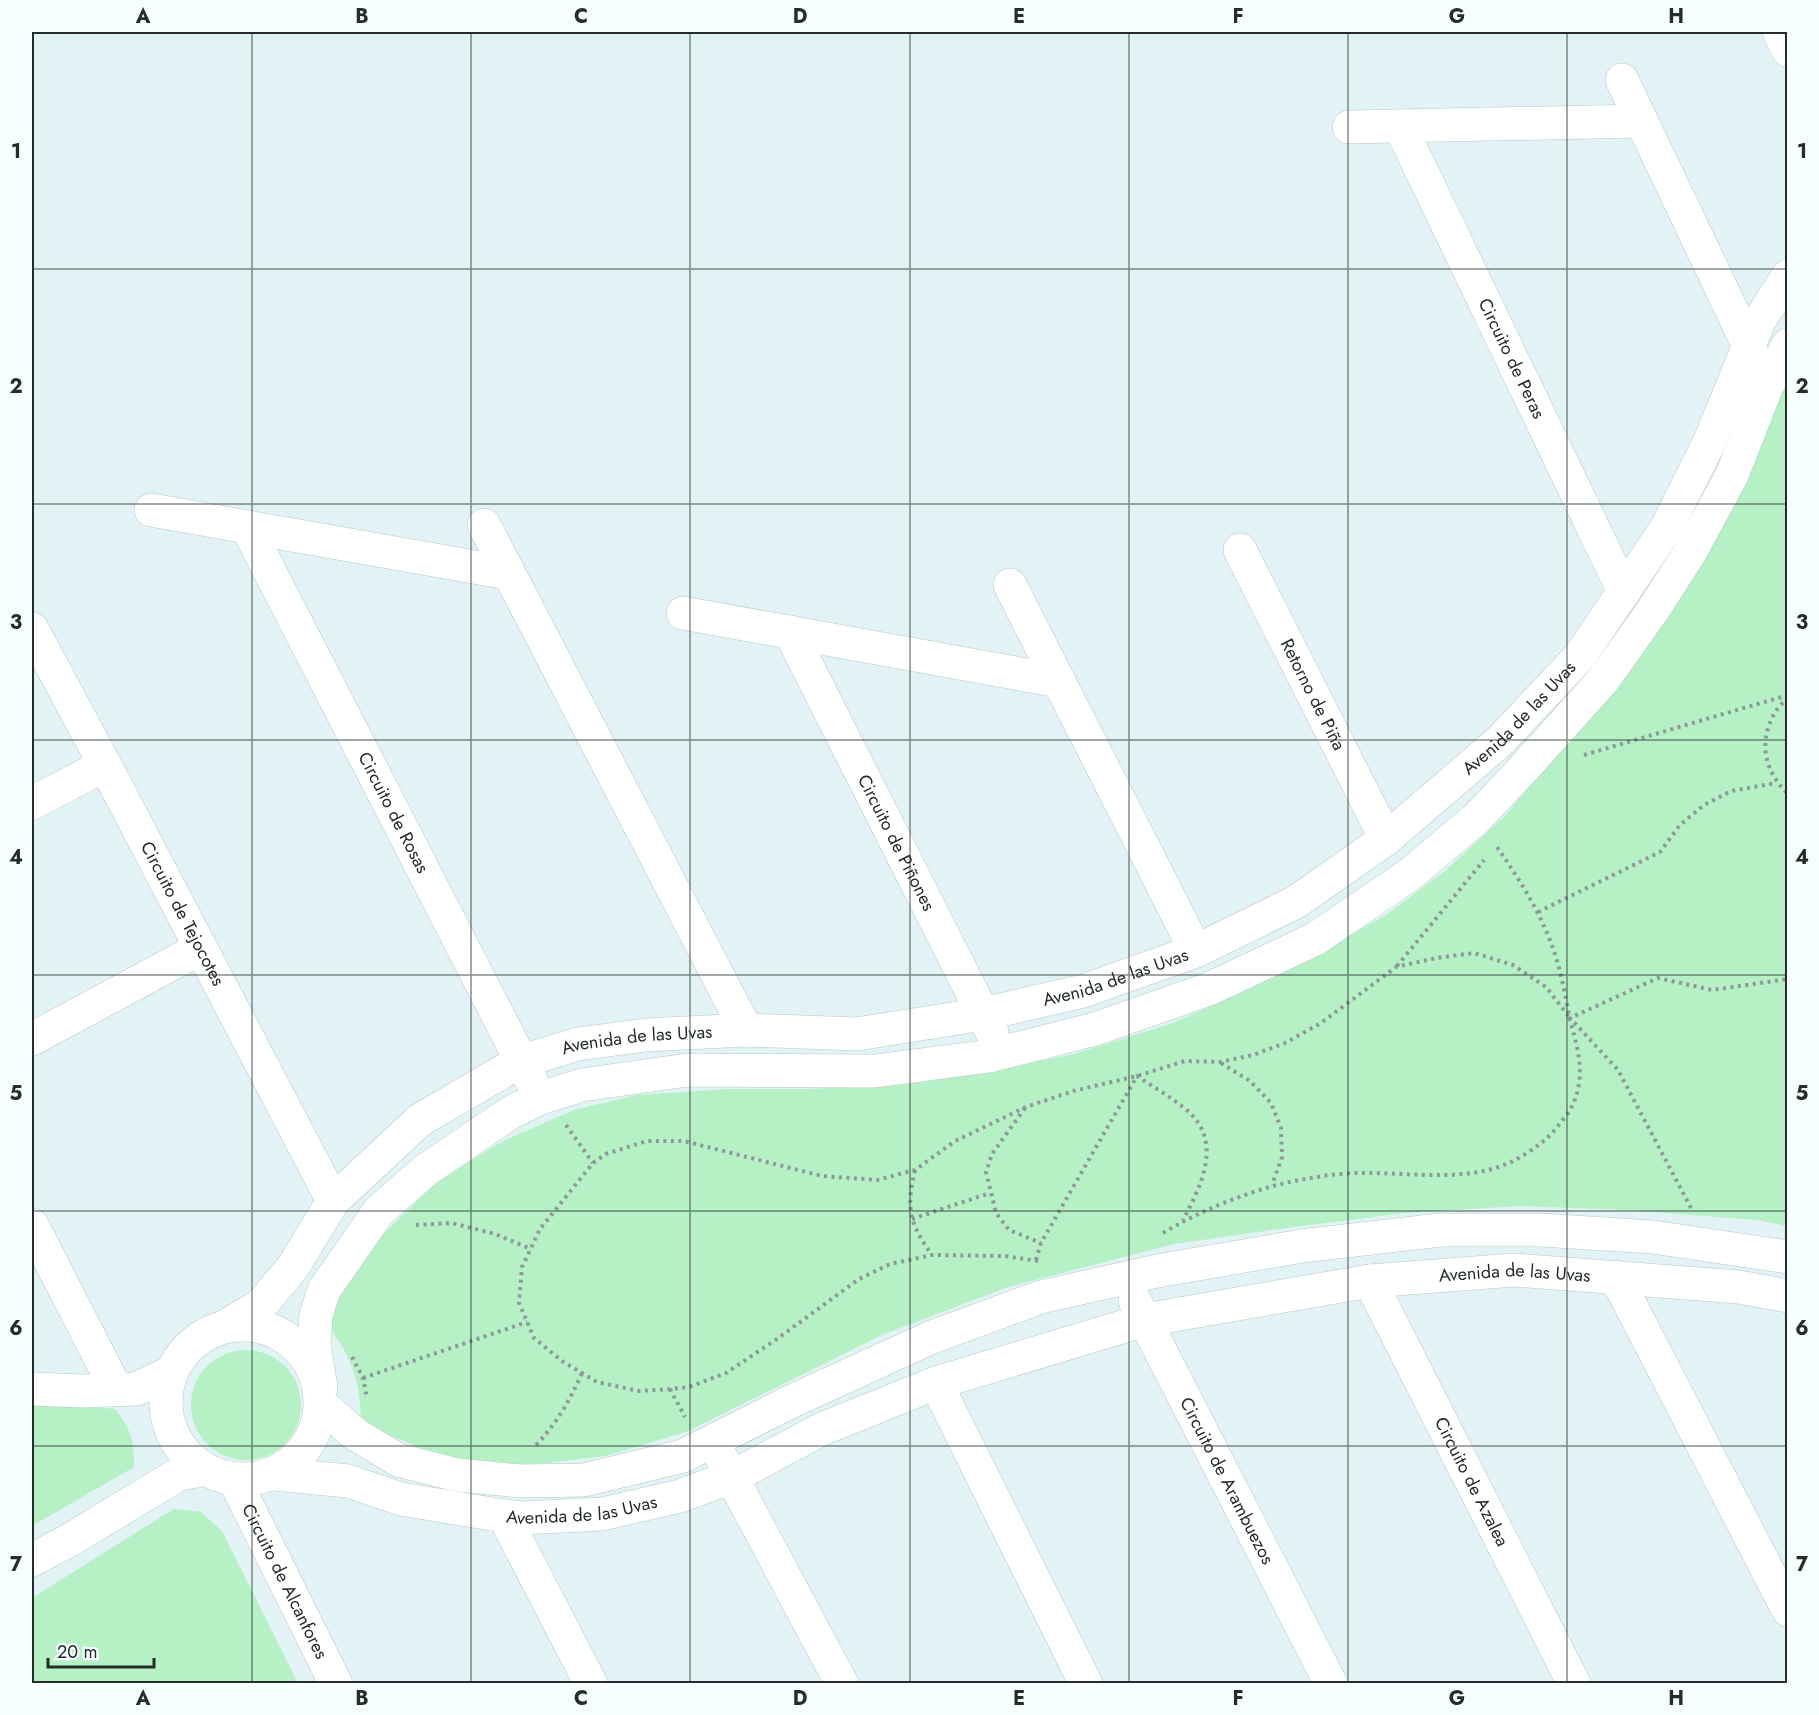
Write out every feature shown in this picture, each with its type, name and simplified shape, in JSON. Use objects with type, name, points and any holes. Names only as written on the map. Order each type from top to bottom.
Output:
[{"type":"street","points":[[1779,32],[1788,50]]},
{"type":"street","points":[[1622,80],[1767,386]]},
{"type":"street","points":[[1349,127],[1641,121]]},
{"type":"street","name":"Circuito de Peras","points":[[1400,126],[1624,592]]},
{"type":"street","name":"Avenida de las Uvas","points":[[226,1326],[260,1306],[293,1267],[333,1201],[420,1120],[521,1062],[578,1044],[646,1035],[746,1029],[857,1034],[982,1014],[1083,991],[1196,951],[1296,902],[1386,839],[1500,741],[1580,656],[1666,529],[1709,443],[1759,321],[1788,276]]},
{"type":"street","name":"Avenida de las Uvas","points":[[1788,345],[1767,386],[1732,476],[1690,551],[1653,610],[1604,679],[1477,818],[1409,875],[1315,939],[1209,989],[1095,1029],[1002,1053],[875,1071],[687,1070],[582,1085],[548,1096],[510,1113],[426,1170],[380,1211],[324,1290],[316,1315],[314,1344],[321,1396],[355,1434],[399,1460],[457,1475],[520,1481],[584,1480],[683,1456],[792,1401],[932,1337],[1041,1297],[1123,1279],[1302,1246],[1440,1230],[1552,1230],[1653,1237],[1788,1257]]},
{"type":"street","points":[[151,510],[508,573]]},
{"type":"street","points":[[484,525],[746,1029]]},
{"type":"street","name":"Circuito de Rosas","points":[[247,527],[521,1062],[548,1096]]},
{"type":"street","name":"Retorno de Piña","points":[[1240,550],[1386,839]]},
{"type":"street","points":[[1010,585],[1196,951]]},
{"type":"street","points":[[683,613],[1059,681]]},
{"type":"street","name":"Circuito de Tejocotes","points":[[32,629],[333,1201]]},
{"type":"street","name":"Circuito de Piñones","points":[[790,632],[1002,1053]]},
{"type":"street","points":[[1500,741],[1518,774]]},
{"type":"street","points":[[32,803],[105,765]]},
{"type":"street","points":[[32,1039],[201,948]]},
{"type":"street","points":[[32,1225],[116,1389]]},
{"type":"street","name":"Avenida de las Uvas","points":[[275,1474],[348,1481],[401,1499],[504,1516],[522,1518],[602,1514],[680,1496],[732,1477],[822,1429],[936,1383],[1145,1320],[1370,1281],[1514,1270],[1739,1287],[1788,1296]]},
{"type":"street","points":[[1616,1277],[1788,1610]]},
{"type":"street","name":"Circuito de Arambuezos","points":[[1123,1279],[1331,1683]]},
{"type":"street","name":"Circuito de Azalea","points":[[1370,1281],[1574,1683]]},
{"type":"street","points":[[226,1326],[268,1328],[302,1351],[321,1396],[308,1446],[275,1474],[235,1481],[202,1470],[176,1444],[164,1409],[170,1373],[183,1352],[202,1335],[226,1326]]},
{"type":"street","points":[[32,1389],[136,1389],[170,1373]]},
{"type":"street","points":[[936,1383],[1086,1683]]},
{"type":"street","points":[[713,1441],[842,1683]]},
{"type":"street","points":[[32,1560],[179,1474],[202,1470]]},
{"type":"street","name":"Circuito de Alcanfores","points":[[235,1481],[336,1683]]},
{"type":"street","points":[[504,1516],[591,1683]]},
{"type":"path","points":[[1548,741],[1570,759],[1788,696]]},
{"type":"path","points":[[1788,696],[1773,716],[1765,742],[1768,769],[1776,783],[1788,794]]},
{"type":"path","points":[[1538,912],[1660,852],[1680,825],[1704,805],[1731,791],[1776,783]]},
{"type":"path","points":[[1155,1238],[1182,1222],[1272,1185],[1359,1173],[1452,1176],[1488,1172],[1511,1164],[1549,1138],[1573,1105],[1581,1076],[1578,1048],[1561,974],[1538,912],[1522,883],[1477,818]]},
{"type":"path","points":[[1788,887],[1788,928]]},
{"type":"path","points":[[1044,1262],[1005,1256],[932,1255],[890,1264],[859,1279],[726,1373],[689,1387],[639,1391],[597,1382],[534,1338],[519,1303],[522,1267],[540,1229],[593,1163],[606,1154],[647,1141],[684,1141],[822,1176],[877,1180],[915,1170],[954,1141],[1026,1107],[1073,1091],[1137,1076],[1185,1061],[1220,1062],[1253,1055],[1285,1042],[1321,1023],[1396,967],[1445,956],[1474,953],[1513,965],[1546,987],[1570,1018],[1618,1070],[1678,1182],[1708,1245]]},
{"type":"path","points":[[1570,1018],[1658,978],[1712,990],[1788,979]]},
{"type":"path","points":[[1220,1062],[1250,1081],[1271,1103],[1281,1128],[1282,1157],[1272,1185]]},
{"type":"path","points":[[1137,1076],[1185,1109],[1202,1130],[1208,1155],[1202,1185],[1182,1222]]},
{"type":"path","points":[[1036,1260],[1041,1243],[1137,1076]]},
{"type":"path","points":[[548,1096],[593,1163]]},
{"type":"path","points":[[1026,1107],[992,1154],[986,1172],[996,1213],[1009,1230],[1041,1243]]},
{"type":"path","points":[[915,1170],[909,1196],[912,1220],[921,1240],[932,1255]]},
{"type":"path","points":[[912,1220],[990,1193]]},
{"type":"path","points":[[380,1211],[402,1226],[452,1222],[495,1234],[531,1249]]},
{"type":"path","points":[[363,1378],[527,1322]]},
{"type":"path","points":[[503,1479],[551,1430],[570,1401],[582,1373]]},
{"type":"green space","points":[[1787,376],[1787,1226],[1757,1220],[1629,1210],[1518,1206],[1405,1213],[1286,1228],[1174,1244],[1008,1287],[884,1334],[686,1432],[605,1456],[521,1466],[447,1458],[361,1424],[359,1393],[352,1368],[341,1345],[323,1319],[373,1244],[439,1180],[505,1140],[574,1110],[637,1095],[729,1089],[894,1086],[986,1072],[1074,1054],[1170,1024],[1237,995],[1386,915],[1445,871],[1507,814],[1568,737]]},
{"type":"green space","points":[[246,1350],[267,1354],[285,1366],[297,1384],[301,1405],[297,1426],[285,1444],[267,1456],[246,1460],[225,1456],[207,1444],[195,1426],[191,1405],[195,1384],[207,1366],[225,1354]]},
{"type":"green space","points":[[32,1405],[115,1409],[131,1436],[134,1467],[32,1526]]},
{"type":"green space","points":[[174,1509],[201,1512],[222,1531],[298,1683],[32,1683],[32,1598]]}]
